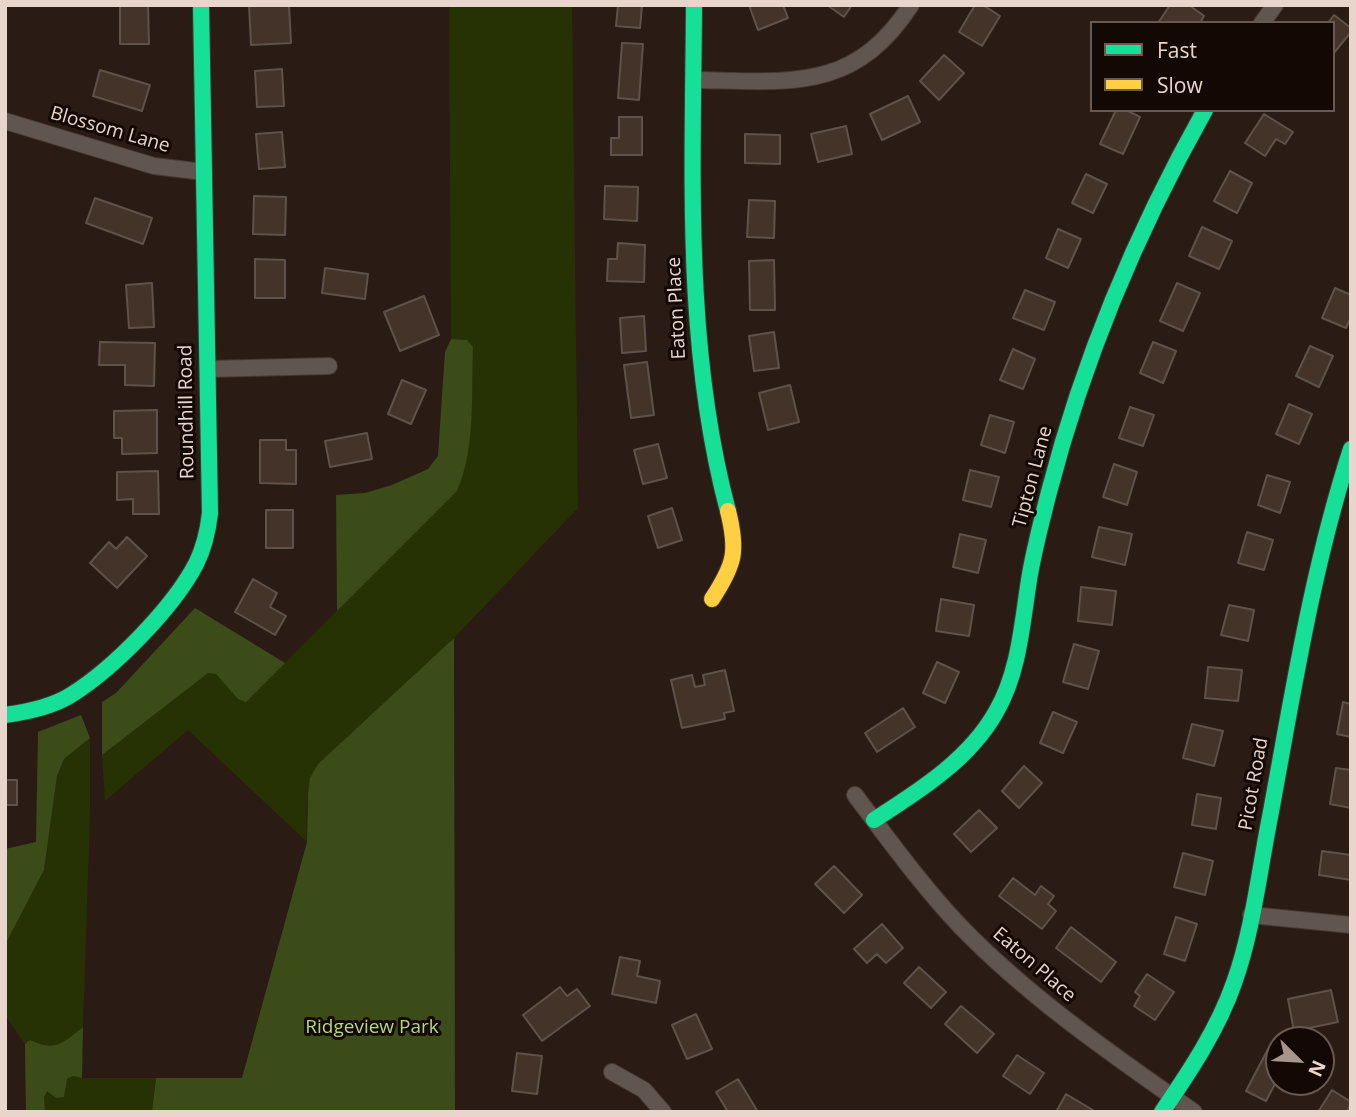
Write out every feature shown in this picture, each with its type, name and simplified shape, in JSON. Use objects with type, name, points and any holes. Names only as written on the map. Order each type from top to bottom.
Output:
[{"type":"street","name":"Roundhill Road","points":[[5,715],[59,701],[116,659],[179,591],[202,551],[210,513],[201,5]]},
{"type":"street","name":"Eaton Place","points":[[694,5],[695,273],[699,355],[711,439],[735,538],[735,553],[730,571],[712,599]]},
{"type":"street","points":[[694,80],[788,81],[828,75],[859,61],[885,41],[911,5]]},
{"type":"street","points":[[1263,21],[1275,5]]},
{"type":"street","name":"Tipton Lane","points":[[874,820],[961,756],[986,729],[1003,699],[1017,656],[1031,570],[1050,489],[1090,354],[1148,216],[1204,112]]},
{"type":"street","name":"Blossom Lane","points":[[5,121],[154,166],[204,172]]},
{"type":"street","points":[[208,369],[329,366]]},
{"type":"street","name":"Picot Road","points":[[1162,1112],[1197,1059],[1225,1005],[1241,963],[1303,625],[1322,541],[1351,449]]},
{"type":"street","name":"Eaton Place","points":[[855,795],[936,900],[1001,966],[1068,1023],[1194,1112]]},
{"type":"street","points":[[1251,915],[1351,925]]},
{"type":"street","points":[[612,1072],[644,1090],[663,1112]]},
{"type":"green space","points":[[449,5],[572,5],[578,508],[454,638],[318,764],[308,792],[307,842],[188,730],[105,801],[102,755],[208,672],[216,673],[238,699],[247,701],[457,491],[467,340],[451,339]]},
{"type":"green space","points":[[451,339],[467,340],[473,347],[470,438],[457,491],[337,611],[336,495],[365,493],[392,485],[428,469],[438,456],[445,352]]},
{"type":"green space","points":[[195,608],[285,663],[246,702],[238,699],[216,674],[208,673],[102,755],[102,702],[116,693]]},
{"type":"green space","name":"Ridgeview Park","points":[[454,638],[455,1112],[152,1112],[156,1078],[242,1078],[307,842],[310,778],[318,764]]},
{"type":"green space","points":[[81,715],[90,738],[64,759],[57,776],[44,870],[5,945],[5,849],[36,842],[38,732]]},
{"type":"green space","points":[[90,738],[83,1027],[59,1044],[39,1044],[30,1040],[64,1096],[67,1079],[73,1076],[156,1078],[152,1112],[26,1112],[25,1044],[5,1015],[5,945],[44,870],[57,776],[64,759]]},
{"type":"green space","points":[[83,1027],[82,1078],[73,1076],[67,1079],[64,1097],[56,1098],[47,1091],[44,1097],[45,1112],[26,1112],[25,1044],[30,1040],[39,1044],[59,1044]]},
{"type":"building","points":[[148,5],[149,44],[120,44],[120,6]]},
{"type":"building","points":[[249,5],[289,5],[291,43],[251,45]]},
{"type":"building","points":[[618,5],[642,5],[640,28],[616,26]]},
{"type":"building","points":[[749,5],[783,5],[788,18],[758,30]]},
{"type":"building","points":[[827,5],[852,5],[844,17]]},
{"type":"building","points":[[975,5],[983,5],[1000,16],[982,46],[959,32]]},
{"type":"building","points":[[1170,5],[1189,5],[1204,16],[1201,21],[1159,21]]},
{"type":"building","points":[[1334,15],[1351,28],[1351,32],[1335,52],[1335,21],[1330,21]]},
{"type":"building","points":[[622,43],[643,44],[639,100],[618,98]]},
{"type":"building","points":[[944,55],[964,73],[939,100],[920,81]]},
{"type":"building","points":[[282,69],[284,106],[257,107],[255,71]]},
{"type":"building","points":[[100,70],[150,85],[142,111],[93,96]]},
{"type":"building","points":[[908,96],[920,122],[882,140],[870,114]]},
{"type":"building","points":[[1115,112],[1130,112],[1140,117],[1123,154],[1100,144]]},
{"type":"building","points":[[1264,114],[1293,132],[1285,144],[1276,139],[1265,156],[1245,143]]},
{"type":"building","points":[[619,117],[642,117],[642,155],[611,155],[611,138],[619,138]]},
{"type":"building","points":[[846,126],[852,154],[818,162],[811,134]]},
{"type":"building","points":[[282,132],[285,167],[259,169],[256,134]]},
{"type":"building","points":[[745,134],[780,135],[780,164],[745,163]]},
{"type":"building","points":[[1230,171],[1252,183],[1237,213],[1214,201]]},
{"type":"building","points":[[1086,174],[1107,184],[1093,213],[1072,203]]},
{"type":"building","points":[[605,186],[638,187],[637,221],[604,219]]},
{"type":"building","points":[[254,196],[286,197],[285,235],[253,234]]},
{"type":"building","points":[[95,198],[152,218],[143,244],[86,223]]},
{"type":"building","points":[[749,200],[775,201],[774,238],[747,237]]},
{"type":"building","points":[[1202,227],[1232,241],[1219,269],[1189,256]]},
{"type":"building","points":[[1058,229],[1081,239],[1068,268],[1046,258]]},
{"type":"building","points":[[618,243],[645,245],[644,282],[607,281],[608,259],[617,259]]},
{"type":"building","points":[[255,259],[285,260],[285,298],[255,298]]},
{"type":"building","points":[[774,260],[775,310],[750,310],[749,261]]},
{"type":"building","points":[[325,268],[368,274],[365,299],[322,293]]},
{"type":"building","points":[[152,283],[154,327],[129,328],[126,285]]},
{"type":"building","points":[[1177,283],[1200,293],[1183,331],[1160,321]]},
{"type":"building","points":[[1335,288],[1351,295],[1351,317],[1346,328],[1322,318]]},
{"type":"building","points":[[1025,290],[1055,302],[1044,330],[1013,318]]},
{"type":"building","points":[[424,296],[439,335],[400,351],[384,312]]},
{"type":"building","points":[[644,316],[646,351],[622,353],[620,318]]},
{"type":"building","points":[[774,332],[779,368],[754,371],[749,336]]},
{"type":"building","points":[[100,342],[155,343],[154,386],[125,385],[125,365],[99,365]]},
{"type":"building","points":[[1153,342],[1176,351],[1163,383],[1140,373]]},
{"type":"building","points":[[1310,346],[1333,356],[1319,387],[1296,376]]},
{"type":"building","points":[[1013,349],[1035,359],[1023,389],[1000,380]]},
{"type":"building","points":[[647,362],[654,415],[631,418],[624,365]]},
{"type":"building","points":[[402,380],[426,390],[411,424],[388,414]]},
{"type":"building","points":[[790,385],[799,422],[768,430],[759,393]]},
{"type":"building","points":[[1289,404],[1312,414],[1299,444],[1276,434]]},
{"type":"building","points":[[1130,407],[1154,415],[1143,446],[1119,438]]},
{"type":"building","points":[[157,410],[157,453],[122,454],[122,438],[114,438],[114,411]]},
{"type":"building","points":[[990,415],[1014,422],[1005,453],[981,445]]},
{"type":"building","points":[[367,433],[372,459],[330,467],[325,441]]},
{"type":"building","points":[[260,440],[286,440],[286,450],[296,450],[296,484],[260,483]]},
{"type":"building","points":[[658,444],[667,478],[643,484],[634,450]]},
{"type":"building","points":[[1114,464],[1137,472],[1127,505],[1103,497]]},
{"type":"building","points":[[970,470],[999,477],[991,507],[963,500]]},
{"type":"building","points":[[158,471],[159,514],[133,514],[133,499],[117,500],[117,472]]},
{"type":"building","points":[[1267,475],[1290,482],[1280,513],[1258,505]]},
{"type":"building","points":[[672,508],[682,540],[658,548],[648,516]]},
{"type":"building","points":[[266,510],[293,510],[293,548],[266,548]]},
{"type":"building","points":[[1099,527],[1132,534],[1125,565],[1092,557]]},
{"type":"building","points":[[1247,532],[1273,540],[1264,570],[1238,563]]},
{"type":"building","points":[[960,534],[986,540],[978,573],[953,567]]},
{"type":"building","points":[[127,537],[147,556],[117,588],[90,563],[109,542],[116,549]]},
{"type":"building","points":[[253,579],[277,593],[270,607],[286,616],[275,635],[235,612]]},
{"type":"building","points":[[1081,587],[1116,591],[1112,625],[1078,621]]},
{"type":"building","points":[[941,599],[974,605],[969,636],[936,631]]},
{"type":"building","points":[[1229,605],[1254,610],[1248,641],[1221,635]]},
{"type":"building","points":[[1074,644],[1099,651],[1088,689],[1063,682]]},
{"type":"building","points":[[937,662],[959,672],[945,703],[923,693]]},
{"type":"building","points":[[1208,667],[1242,670],[1238,701],[1205,698]]},
{"type":"building","points":[[725,670],[734,711],[724,713],[725,719],[682,728],[671,680],[692,675],[695,687],[705,685],[703,675]]},
{"type":"building","points":[[1343,702],[1351,704],[1351,737],[1337,734]]},
{"type":"building","points":[[903,708],[915,727],[877,752],[865,733]]},
{"type":"building","points":[[1053,712],[1077,722],[1063,753],[1040,743]]},
{"type":"building","points":[[1192,724],[1223,731],[1214,766],[1183,758]]},
{"type":"building","points":[[1024,766],[1042,783],[1019,808],[1002,791]]},
{"type":"building","points":[[1336,768],[1351,770],[1351,808],[1330,804]]},
{"type":"building","points":[[5,780],[17,780],[17,805],[5,805]]},
{"type":"building","points":[[1197,794],[1221,798],[1216,829],[1192,825]]},
{"type":"building","points":[[979,810],[997,828],[971,852],[954,834]]},
{"type":"building","points":[[1322,851],[1351,855],[1351,880],[1319,875]]},
{"type":"building","points":[[1183,853],[1213,861],[1205,895],[1174,887]]},
{"type":"building","points":[[834,866],[862,895],[844,913],[815,884]]},
{"type":"building","points":[[1013,878],[1035,895],[1041,886],[1054,896],[1048,904],[1056,911],[1042,929],[999,896]]},
{"type":"building","points":[[1176,917],[1197,924],[1185,961],[1164,954]]},
{"type":"building","points":[[882,924],[903,948],[886,963],[877,954],[867,963],[854,949]]},
{"type":"building","points":[[1071,927],[1116,962],[1101,982],[1056,948]]},
{"type":"building","points":[[620,957],[640,961],[637,976],[660,981],[656,1003],[612,994]]},
{"type":"building","points":[[919,967],[946,992],[931,1008],[904,983]]},
{"type":"building","points":[[1147,974],[1174,992],[1155,1020],[1134,1006],[1140,996],[1135,992]]},
{"type":"building","points":[[560,987],[567,996],[577,989],[590,1006],[542,1041],[523,1015]]},
{"type":"building","points":[[1331,990],[1338,1022],[1318,1026],[1293,1026],[1288,999]]},
{"type":"building","points":[[961,1006],[994,1034],[977,1053],[945,1024]]},
{"type":"building","points":[[696,1014],[712,1049],[687,1059],[672,1025]]},
{"type":"building","points":[[517,1053],[542,1056],[537,1094],[512,1091]]},
{"type":"building","points":[[1017,1055],[1044,1073],[1030,1094],[1003,1076]]},
{"type":"building","points":[[1265,1055],[1265,1096],[1269,1096],[1266,1101],[1246,1091]]},
{"type":"building","points":[[738,1079],[758,1112],[728,1112],[716,1092]]},
{"type":"building","points":[[1335,1092],[1351,1102],[1347,1112],[1318,1112],[1328,1096],[1335,1096]]},
{"type":"building","points":[[1066,1094],[1096,1112],[1056,1112]]},
{"type":"traffic: fast","points":[[5,715],[56,703],[105,670],[141,636],[173,599],[196,564],[205,539],[210,513],[201,5]]},
{"type":"traffic: fast","points":[[694,5],[693,196],[698,323],[714,449],[728,511]]},
{"type":"traffic: fast","points":[[874,820],[925,786],[957,760],[985,729],[1004,696],[1019,645],[1041,522],[1079,392],[1135,248],[1204,112]]},
{"type":"traffic: fast","points":[[1162,1112],[1212,1033],[1241,963],[1314,585],[1351,449]]},
{"type":"traffic: slow","points":[[712,599],[726,576],[732,557],[733,537],[728,511]]}]
